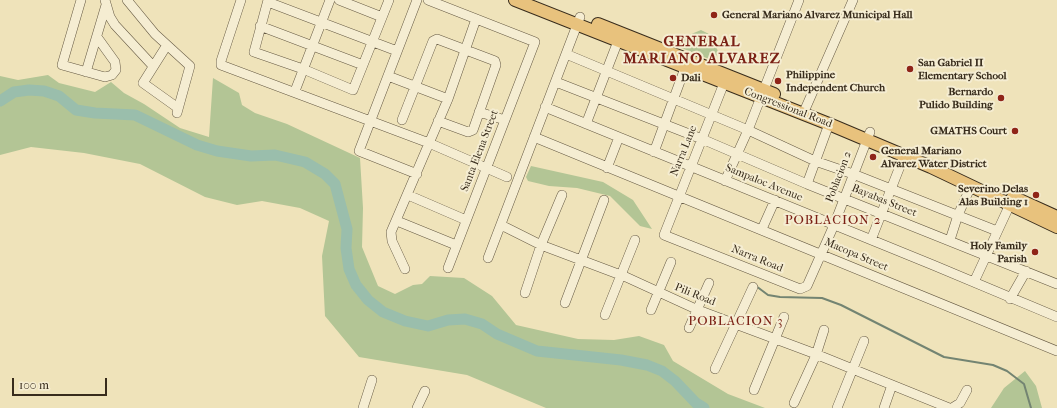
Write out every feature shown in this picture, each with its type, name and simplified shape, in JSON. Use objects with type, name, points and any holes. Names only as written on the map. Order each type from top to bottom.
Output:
[{"type":"main road","name":"Congressional Road","points":[[527,1],[868,136],[1012,201],[1057,227]]},
{"type":"main road","name":"Congressional Road","points":[[579,21],[618,41],[643,46],[685,68],[726,79]]},
{"type":"main road","name":"Congressional Road","points":[[805,110],[829,124],[868,136],[904,156],[971,186],[1057,218]]},
{"type":"street","points":[[80,0],[62,65],[109,77],[116,70],[115,62],[97,37]]},
{"type":"street","points":[[127,0],[167,45],[190,66],[178,110],[143,83],[167,45]]},
{"type":"street","points":[[241,0],[221,65],[295,91],[371,123],[428,143],[507,177]]},
{"type":"street","points":[[295,91],[330,0]]},
{"type":"street","points":[[339,0],[382,18]]},
{"type":"street","points":[[390,0],[372,42],[353,90],[303,69],[254,52],[268,1],[372,42],[397,51]]},
{"type":"street","points":[[417,0],[359,152],[417,174]]},
{"type":"street","points":[[405,269],[392,240],[392,232],[417,174],[428,143],[448,99],[476,19],[428,0]]},
{"type":"street","points":[[725,181],[763,94],[799,0]]},
{"type":"street","points":[[805,110],[853,0]]},
{"type":"street","points":[[86,72],[97,37],[105,2]]},
{"type":"street","points":[[105,2],[115,25],[153,66]]},
{"type":"street","name":"Santa Elena Street","points":[[448,268],[535,42],[476,19]]},
{"type":"street","points":[[488,258],[579,21]]},
{"type":"street","points":[[260,26],[363,65]]},
{"type":"street","points":[[402,120],[433,41],[437,39],[496,63],[473,130],[470,132],[438,121]]},
{"type":"street","points":[[586,124],[595,97],[618,41]]},
{"type":"street","points":[[566,54],[674,98],[815,161],[958,214],[997,231]]},
{"type":"street","points":[[654,152],[685,68]]},
{"type":"street","points":[[388,76],[448,99]]},
{"type":"street","name":"Narra Lane","points":[[664,235],[726,79]]},
{"type":"street","name":"Bayabas Street","points":[[556,82],[664,125],[702,138],[737,155],[807,184],[1057,284]]},
{"type":"street","name":"Sampaloc Avenue","points":[[545,108],[834,224],[974,282],[1010,299],[1057,317]]},
{"type":"street","points":[[480,112],[505,120]]},
{"type":"street","points":[[807,184],[829,124]]},
{"type":"street","name":"Macopa Street","points":[[534,136],[607,168],[680,195],[1057,352]]},
{"type":"street","name":"Poblacion 2","points":[[821,253],[834,224],[868,136]]},
{"type":"street","points":[[607,168],[619,137]]},
{"type":"street","points":[[871,240],[904,156]]},
{"type":"street","points":[[950,240],[958,214],[971,186]]},
{"type":"street","points":[[408,195],[466,220]]},
{"type":"street","points":[[525,293],[541,245],[562,195]]},
{"type":"street","points":[[565,303],[604,200]]},
{"type":"street","points":[[762,229],[775,200]]},
{"type":"street","points":[[974,282],[1012,201]]},
{"type":"street","points":[[397,221],[456,245]]},
{"type":"street","name":"Pili Road","points":[[501,225],[541,245],[620,275],[698,310],[892,385],[932,405],[949,408]]},
{"type":"street","name":"Narra Road","points":[[664,235],[800,289],[807,286],[821,253]]},
{"type":"street","points":[[605,315],[635,240]]},
{"type":"street","points":[[651,310],[671,262]]},
{"type":"street","points":[[1010,299],[1026,271]]},
{"type":"street","points":[[689,328],[709,283]]},
{"type":"street","points":[[715,369],[737,325],[753,287]]},
{"type":"street","points":[[754,390],[784,317]]},
{"type":"street","points":[[794,403],[816,355],[824,330]]},
{"type":"street","points":[[837,408],[854,370],[864,342]]},
{"type":"street","points":[[363,408],[372,380]]},
{"type":"street","points":[[884,408],[892,385]]},
{"type":"street","points":[[952,408],[960,403],[967,390]]},
{"type":"street","points":[[417,408],[425,391]]},
{"type":"green space","points":[[701,30],[713,36],[718,52],[714,61],[679,47],[684,37]]},
{"type":"green space","points":[[48,75],[59,83],[95,92],[111,82],[124,93],[144,104],[180,128],[209,137],[213,78],[239,93],[242,105],[255,113],[287,124],[360,158],[363,208],[362,247],[378,286],[395,294],[413,285],[422,284],[430,276],[464,278],[492,296],[516,325],[578,339],[614,340],[639,336],[664,345],[673,361],[728,394],[765,408],[546,408],[467,375],[359,357],[325,316],[322,256],[329,221],[300,208],[262,201],[237,205],[205,197],[140,164],[84,153],[31,147],[0,155],[0,76],[18,80]]},
{"type":"green space","points":[[531,166],[603,182],[633,200],[652,229],[640,226],[610,196],[577,188],[549,186],[528,181],[526,177]]},
{"type":"green space","points":[[1025,371],[1036,386],[1042,408],[991,408],[1004,388]]},
{"type":"waterway","points":[[0,101],[14,92],[29,90],[44,91],[59,96],[76,110],[95,113],[135,115],[197,145],[217,151],[251,156],[275,155],[305,162],[325,174],[335,184],[347,229],[346,248],[349,269],[356,285],[368,300],[383,312],[405,321],[428,326],[448,320],[465,319],[482,324],[497,334],[537,351],[621,360],[647,365],[662,371],[675,381],[696,403],[704,408]]},
{"type":"waterway","points":[[756,286],[768,295],[780,297],[822,298],[841,305],[944,357],[993,365],[1007,371],[1024,384],[1031,408]]},
{"type":"place","name":"General Mariano Alvarez Municipal Hall","points":[[714,15]]},
{"type":"place","name":"San Gabriel II Elementary School","points":[[910,69]]},
{"type":"place","name":"Dali","points":[[673,78]]},
{"type":"place","name":"Philippine Independent Church","points":[[778,81]]},
{"type":"place","name":"Bernardo Pulido Building","points":[[1001,98]]},
{"type":"place","name":"GMATHS Court","points":[[1015,131]]},
{"type":"place","name":"General Mariano Alvarez Water District","points":[[873,157]]},
{"type":"place","name":"Severino Delas Alas Building 1","points":[[1036,195]]},
{"type":"place","name":"Holy Family Parish","points":[[1035,252]]},
{"type":"district","name":"GENERAL MARIANO ALVAREZ","points":[[702,50]]},
{"type":"district","name":"POBLACION 2","points":[[833,221]]},
{"type":"district","name":"POBLACION 3","points":[[736,322]]}]
